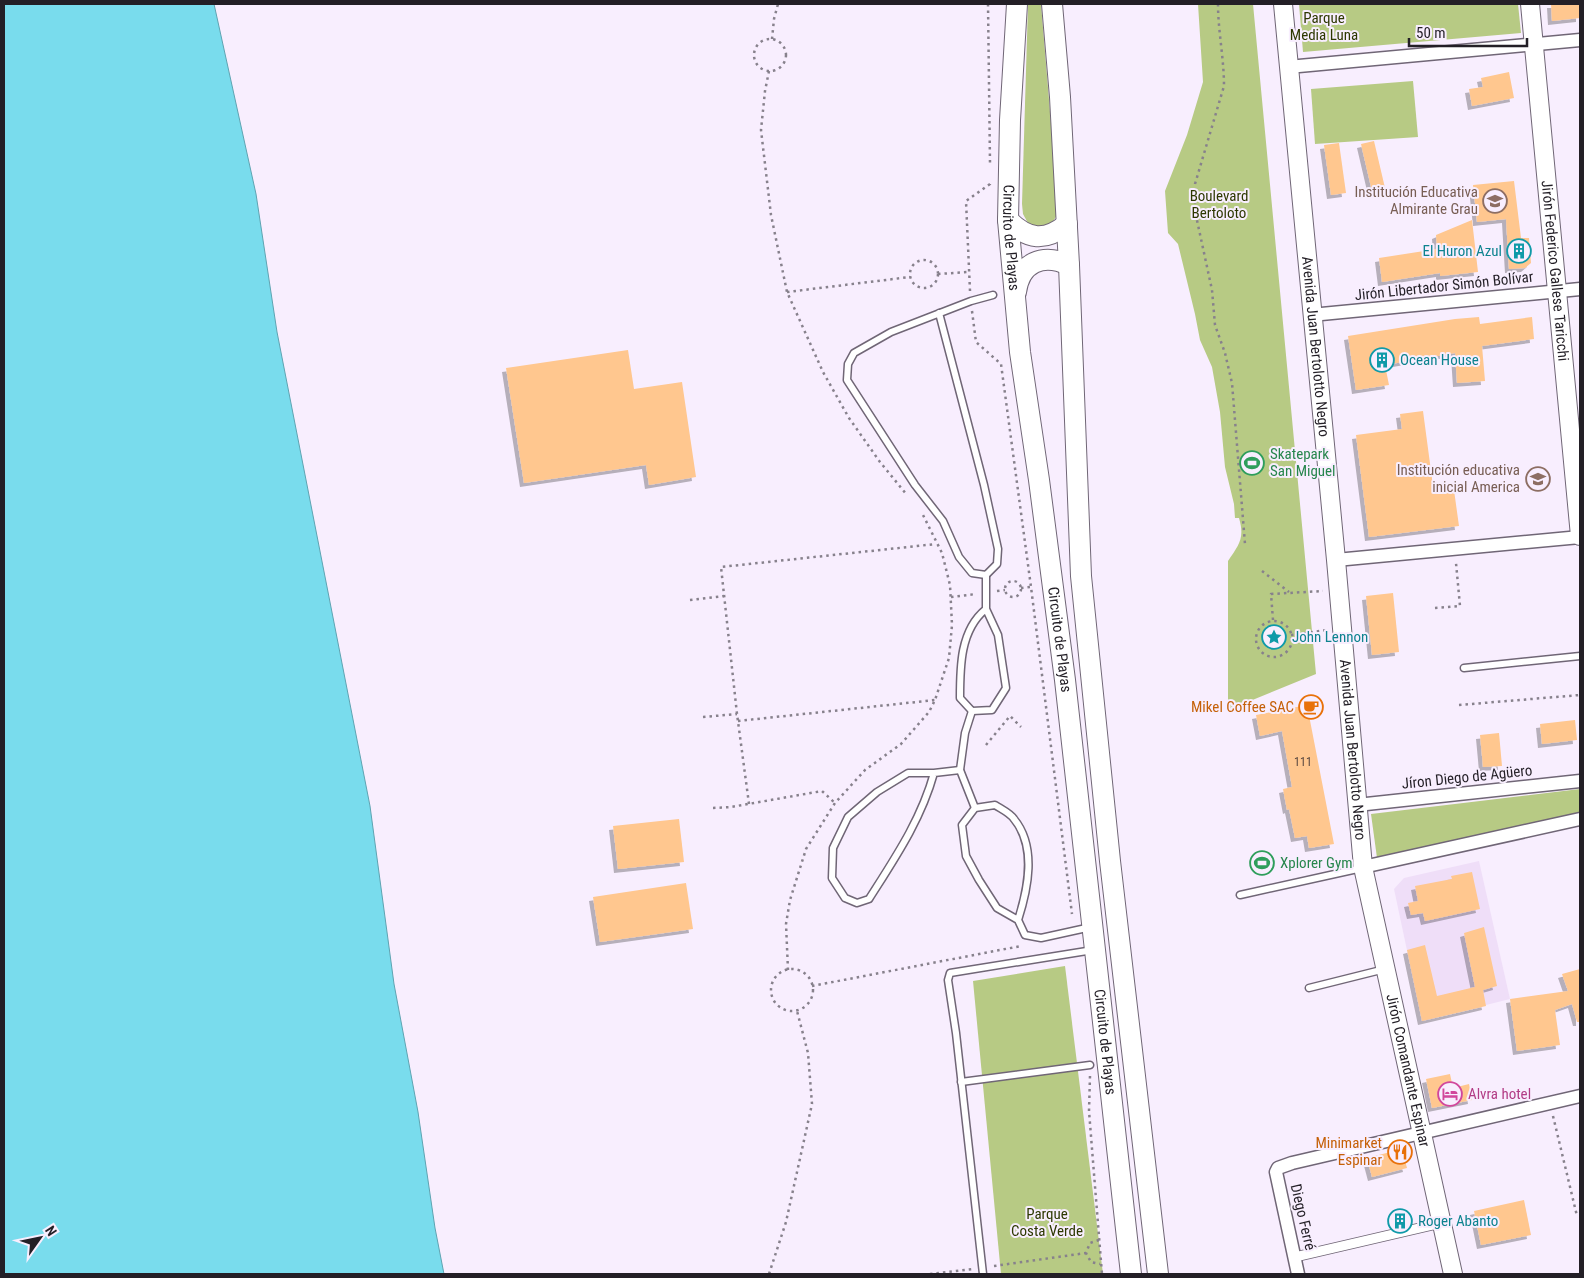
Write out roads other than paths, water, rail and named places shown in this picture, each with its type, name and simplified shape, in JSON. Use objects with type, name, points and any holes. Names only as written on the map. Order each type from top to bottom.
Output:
[{"type":"highway","name":"Circuito de Playas","points":[[1017,4],[1010,120],[1008,220],[1020,352],[1065,680],[1083,928],[1095,950],[1131,1274]]},
{"type":"highway","name":"Circuito de Playas","points":[[1052,4],[1060,96],[1067,224],[1081,576],[1110,861],[1158,1274]]},
{"type":"highway","points":[[1008,220],[1018,230],[1030,236],[1043,236],[1056,232],[1067,224]]},
{"type":"highway","points":[[1016,294],[1017,282],[1023,271],[1033,263],[1045,259],[1058,260],[1069,265]]},
{"type":"main road","name":"Avenida Juan Bertolotto Negro","points":[[1283,4],[1363,867]]},
{"type":"main road","name":"Jirón Federico Gallese Taricchi","points":[[1530,4],[1580,537]]},
{"type":"main road","name":"Jirón Comandante Espinar","points":[[1363,867],[1453,1274]]},
{"type":"street","points":[[1288,67],[1580,40]]},
{"type":"street","name":"Jirón Libertador Simón Bolívar","points":[[1311,315],[1580,289]]},
{"type":"street","points":[[1336,560],[1580,537]]},
{"type":"street","name":"Jíron Diego de Agüero","points":[[1357,805],[1580,781]]},
{"type":"street","points":[[1363,867],[1580,819]]},
{"type":"street","points":[[1422,1132],[1580,1096]]},
{"type":"street","name":"Diego Ferré","points":[[1298,1274],[1276,1172],[1278,1168],[1422,1132]]},
{"type":"street","points":[[1295,1258],[1441,1224]]},
{"type":"lane","points":[[986,575],[972,573],[959,557],[943,521],[915,485],[847,380],[848,364],[854,353],[890,332],[971,301],[993,295]]},
{"type":"lane","points":[[939,313],[984,486],[998,549],[997,564],[986,575],[986,609],[998,634],[1006,688],[992,710],[972,711]]},
{"type":"lane","points":[[972,711],[960,698],[960,674],[965,641],[977,616],[986,609]]},
{"type":"lane","points":[[1464,668],[1580,656]]},
{"type":"lane","points":[[972,711],[965,733],[960,770],[975,808]]},
{"type":"lane","points":[[934,773],[928,795],[909,836],[869,899],[858,903],[845,898],[832,878],[833,848],[848,817],[877,792],[908,773],[960,770]]},
{"type":"lane","points":[[1018,920],[1029,873],[1027,842],[1014,818],[995,805],[975,808],[962,825],[966,856],[997,908],[1018,920],[1025,935],[1041,938],[1083,928]]},
{"type":"lane","points":[[1240,895],[1363,867]]},
{"type":"lane","points":[[983,1271],[956,1033],[948,980],[950,973],[1095,950]]},
{"type":"lane","points":[[1309,988],[1386,969]]},
{"type":"lane","points":[[961,1082],[1090,1066]]},
{"type":"water","points":[[4,4],[214,4],[256,194],[277,332],[370,806],[394,984],[418,1112],[435,1228],[444,1274],[4,1274]]},
{"type":"place","name":"Institución Educativa Almirante Grau","points":[[1495,201]]},
{"type":"place","name":"El Huron Azul","points":[[1519,251]]},
{"type":"place","name":"Ocean House","points":[[1382,360]]},
{"type":"place","name":"Skatepark San Miguel","points":[[1252,463]]},
{"type":"place","name":"Institución educativa inicial America","points":[[1538,479]]},
{"type":"place","name":"John Lennon","points":[[1274,637]]},
{"type":"place","name":"Mikel Coffee SAC","points":[[1311,707]]},
{"type":"place","name":"Xplorer Gym","points":[[1262,863]]},
{"type":"place","name":"Alvra hotel","points":[[1450,1094]]},
{"type":"place","name":"Minimarket Espinar","points":[[1400,1152]]},
{"type":"place","name":"Roger Abanto","points":[[1400,1221]]},
{"type":"park label","name":"Parque Media Luna","points":[[1324,26]]},
{"type":"park label","name":"Boulevard Bertoloto","points":[[1219,204]]},
{"type":"park label","name":"Parque Costa Verde","points":[[1047,1222]]}]
